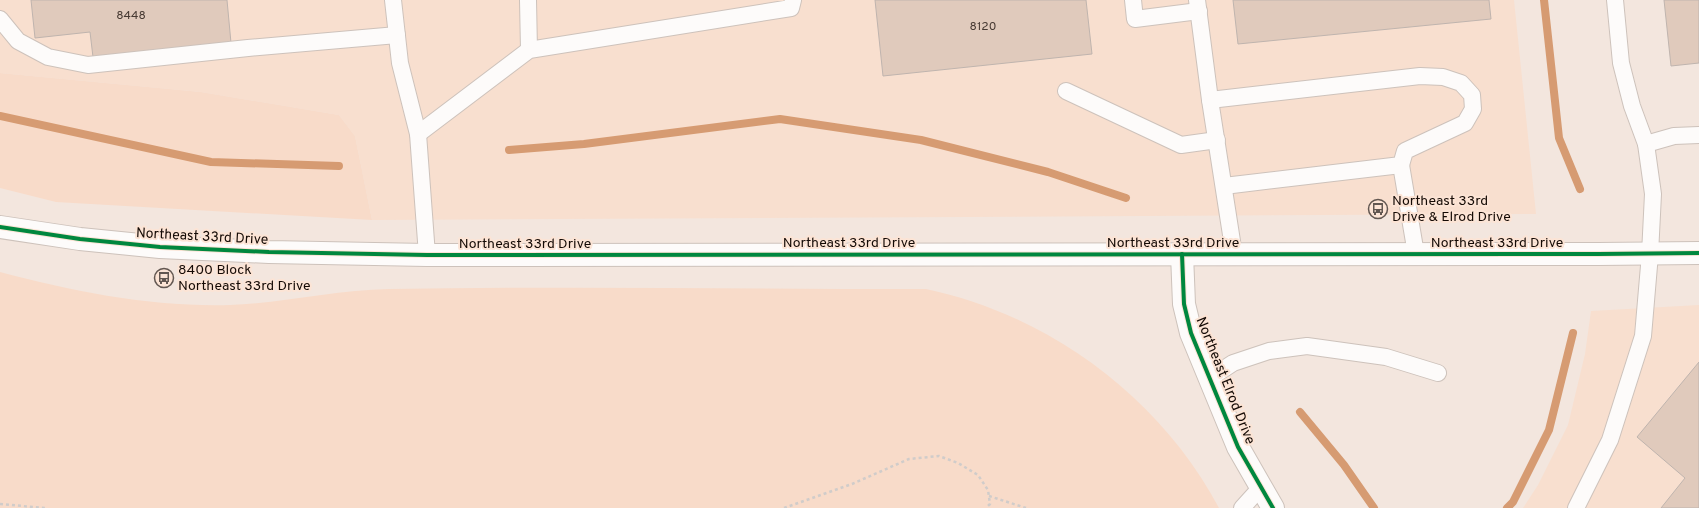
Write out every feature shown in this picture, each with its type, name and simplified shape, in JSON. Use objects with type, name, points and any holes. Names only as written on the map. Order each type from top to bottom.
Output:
[{"type":"main road","name":"Northeast 33rd Drive","points":[[0,227],[80,239],[212,251],[427,255],[1699,253]]},
{"type":"main road","name":"Northeast Elrod Drive","points":[[1182,254],[1184,304],[1191,333],[1238,447],[1273,508]]},
{"type":"lane","points":[[393,0],[400,63],[418,134],[427,255]]},
{"type":"lane","points":[[519,0],[529,17]]},
{"type":"lane","points":[[528,0],[529,50]]},
{"type":"lane","points":[[529,17],[535,0]]},
{"type":"lane","points":[[418,134],[529,50],[791,8],[793,0]]},
{"type":"lane","points":[[1132,0],[1135,19],[1198,5],[1210,100],[1234,254]]},
{"type":"lane","points":[[1576,508],[1610,440],[1643,336],[1650,254],[1653,194],[1646,144],[1632,106],[1621,63],[1615,0]]},
{"type":"lane","points":[[0,19],[18,41],[48,57],[88,65],[248,48],[396,35]]},
{"type":"lane","points":[[1210,100],[1420,76],[1443,77],[1461,83],[1472,95],[1473,109],[1464,123],[1405,151],[1401,165],[1416,254]]},
{"type":"lane","points":[[1066,91],[1181,145],[1217,140]]},
{"type":"lane","points":[[1646,144],[1674,136],[1699,135]]},
{"type":"lane","points":[[1224,186],[1401,165]]},
{"type":"lane","points":[[1210,378],[1240,360],[1269,351],[1307,346],[1386,357],[1438,374]]},
{"type":"lane","points":[[1242,508],[1261,487]]},
{"type":"path","points":[[784,508],[852,484],[909,459],[939,456],[978,475],[988,490],[990,504],[986,508]]},
{"type":"path","points":[[989,496],[1026,508]]},
{"type":"path","points":[[0,504],[45,508]]},
{"type":"shaded area","points":[[0,0],[1514,0],[1536,214],[372,220],[355,136],[339,115],[201,92],[0,73]]},
{"type":"shaded area","points":[[0,73],[201,92],[339,115],[355,136],[372,220],[56,202],[0,188]]},
{"type":"shaded area","points":[[0,272],[57,286],[114,297],[172,304],[201,305],[250,304],[349,292],[389,289],[926,289],[971,301],[1015,319],[1057,340],[1096,367],[1133,397],[1166,431],[1195,468],[1219,508],[0,508]]},
{"type":"shaded area","points":[[1699,305],[1699,508],[1523,508],[1538,485],[1568,425],[1585,354],[1591,311]]},
{"type":"building","points":[[31,0],[227,0],[231,43],[93,57],[90,32],[35,38]]},
{"type":"building","points":[[875,0],[1086,0],[1092,54],[883,76]]},
{"type":"building","points":[[1233,0],[1489,0],[1491,19],[1238,44]]},
{"type":"building","points":[[1664,0],[1699,0],[1699,63],[1671,66]]},
{"type":"building","points":[[1699,362],[1699,508],[1661,508],[1685,478],[1637,437]]},
{"type":"waterway","points":[[1544,0],[1559,138],[1580,189]]},
{"type":"waterway","points":[[0,116],[211,162],[339,166]]},
{"type":"waterway","points":[[509,150],[584,144],[780,119],[921,140],[1048,172],[1126,198]]},
{"type":"waterway","points":[[1507,508],[1513,502],[1549,430],[1573,333]]},
{"type":"waterway","points":[[1300,412],[1344,465],[1374,508]]},
{"type":"cycle path","points":[[0,227],[80,239],[160,247],[269,252],[427,255],[1699,253]]},
{"type":"cycle path","points":[[1182,254],[1184,304],[1191,333],[1238,447],[1273,508]]},
{"type":"place","name":"Northeast 33rd Drive & Elrod Drive","points":[[1378,209]]},
{"type":"place","name":"8400 Block Northeast 33rd Drive","points":[[164,278]]}]
